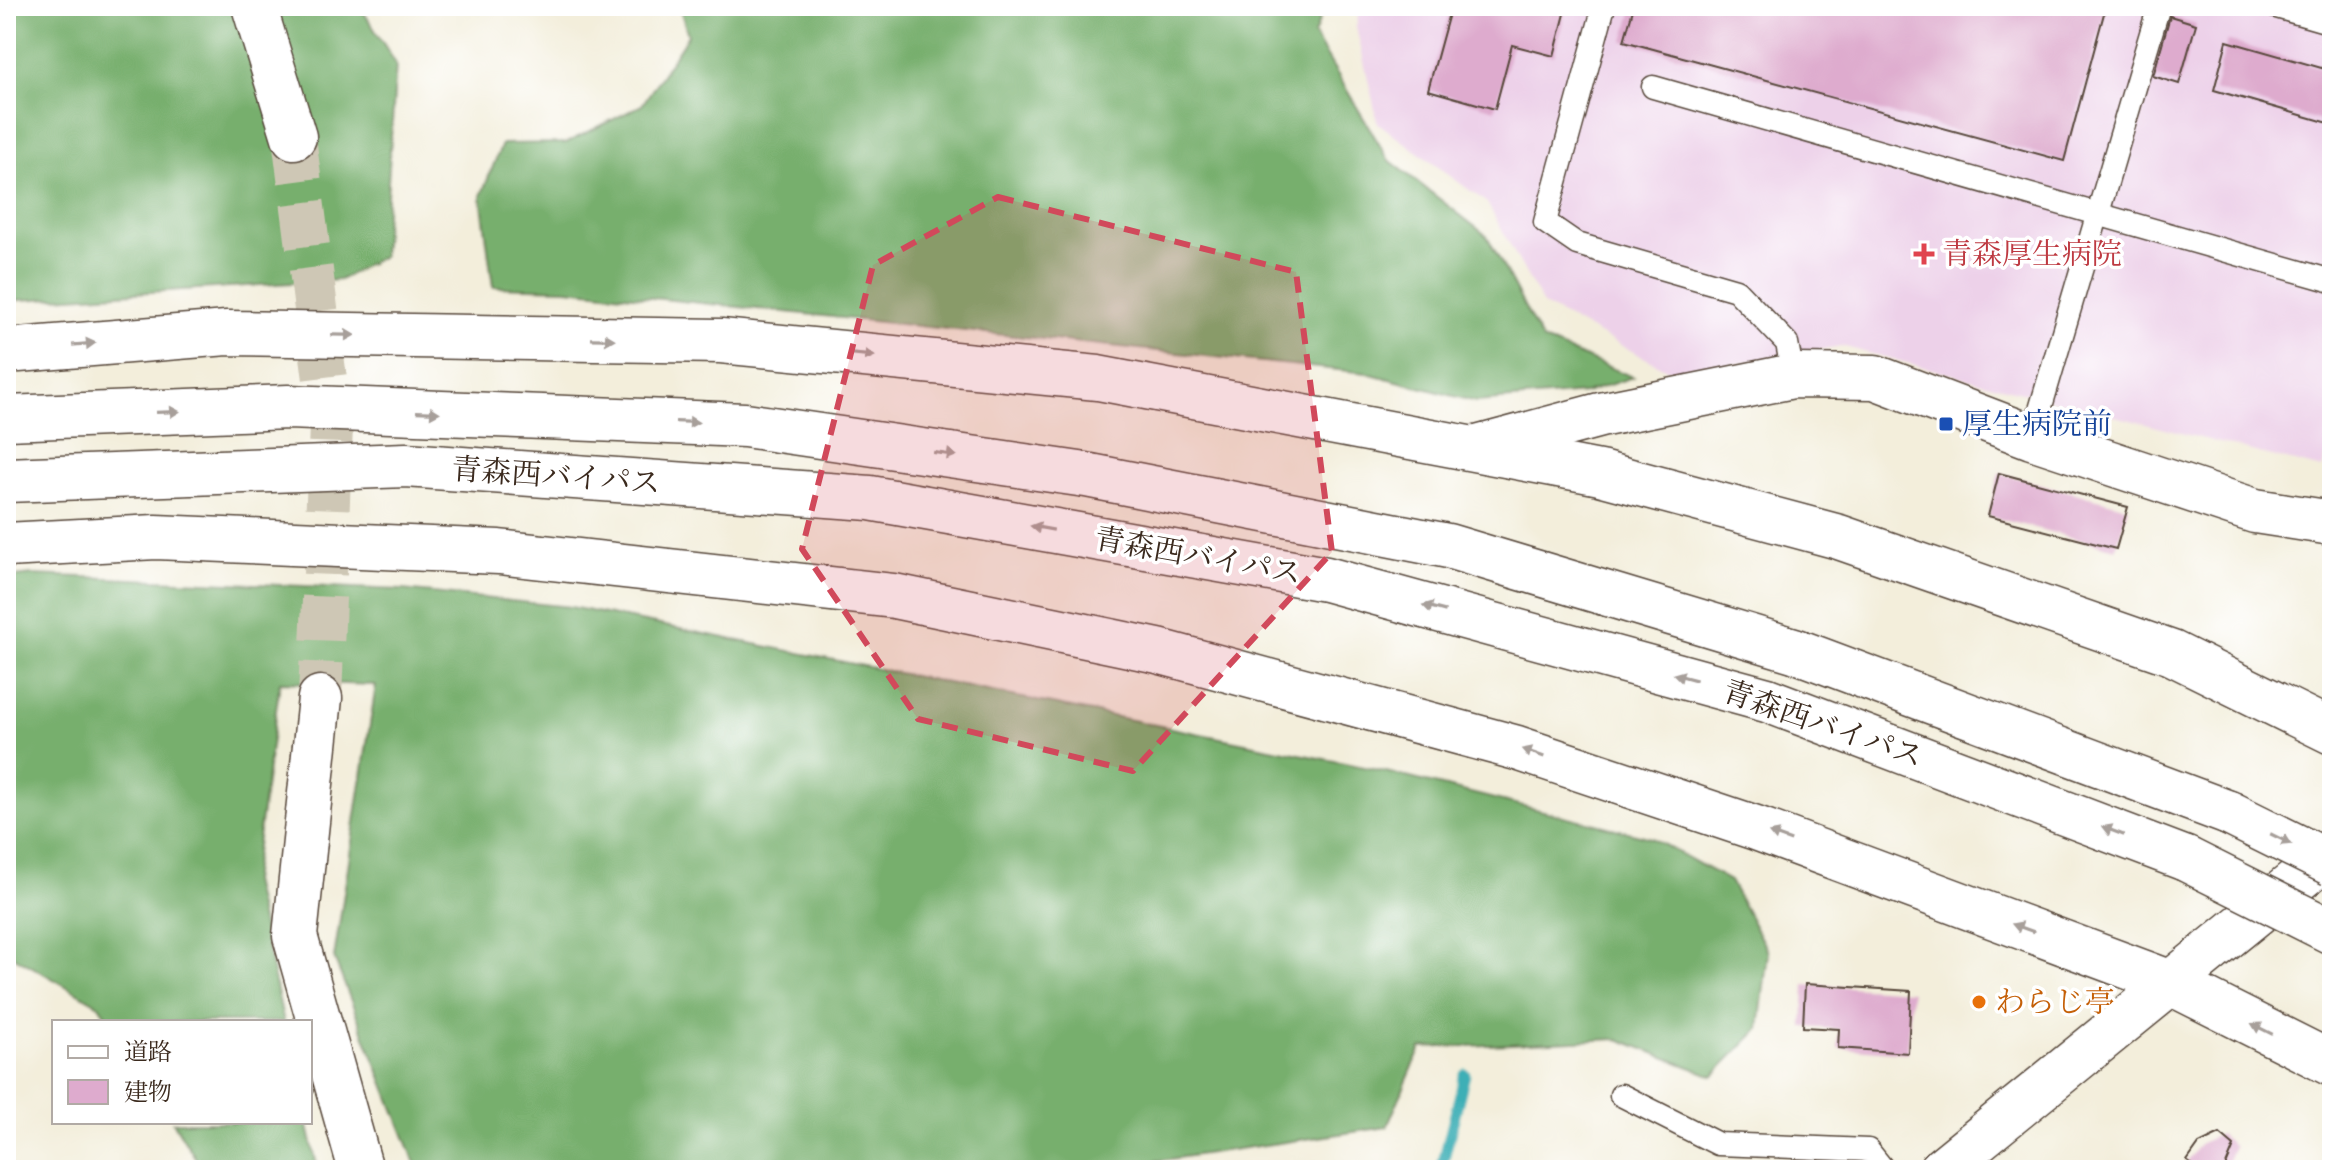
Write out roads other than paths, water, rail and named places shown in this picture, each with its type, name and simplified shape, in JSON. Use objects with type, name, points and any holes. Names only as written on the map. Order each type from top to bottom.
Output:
[{"type":"main road","points":[[254,6],[294,137]]},
{"type":"main road","points":[[6,351],[227,333],[721,341],[1098,378],[1600,473],[1839,537],[2172,653],[2332,732]]},
{"type":"main road","points":[[1477,448],[1600,415],[1793,376],[1875,377],[2032,437],[2255,511],[2332,523]]},
{"type":"main road","name":"青森西バイパス","points":[[6,418],[288,407],[745,425],[1086,475],[1463,551],[1794,650],[2229,813],[2332,864]]},
{"type":"main road","name":"青森西バイパス","points":[[6,480],[406,465],[870,498],[1326,579],[1767,700],[2186,859],[2332,932]]},
{"type":"main road","points":[[6,545],[156,537],[499,552],[894,596],[1158,651],[1517,748],[1756,828],[2169,982],[2332,1064]]},
{"type":"main road","points":[[320,698],[295,936],[361,1170]]},
{"type":"main road","points":[[1941,1170],[2332,852]]},
{"type":"lane","points":[[1604,6],[1545,222],[1577,244],[1736,290],[1787,343],[1793,376]]},
{"type":"lane","points":[[2032,437],[2159,6]]},
{"type":"lane","points":[[2273,6],[2332,23]]},
{"type":"lane","points":[[1653,87],[2095,216],[2332,281]]},
{"type":"lane","points":[[1621,1095],[1718,1144],[1868,1150],[1884,1170]]},
{"type":"waterway","points":[[1441,1170],[1465,1074]]},
{"type":"tunnel","points":[[294,137],[331,426],[320,698]]},
{"type":"place","name":"青森厚生病院","points":[[1924,254]]},
{"type":"place","name":"厚生病院前","points":[[1946,424]]},
{"type":"place","name":"わらじ亭","points":[[1979,1002]]}]
